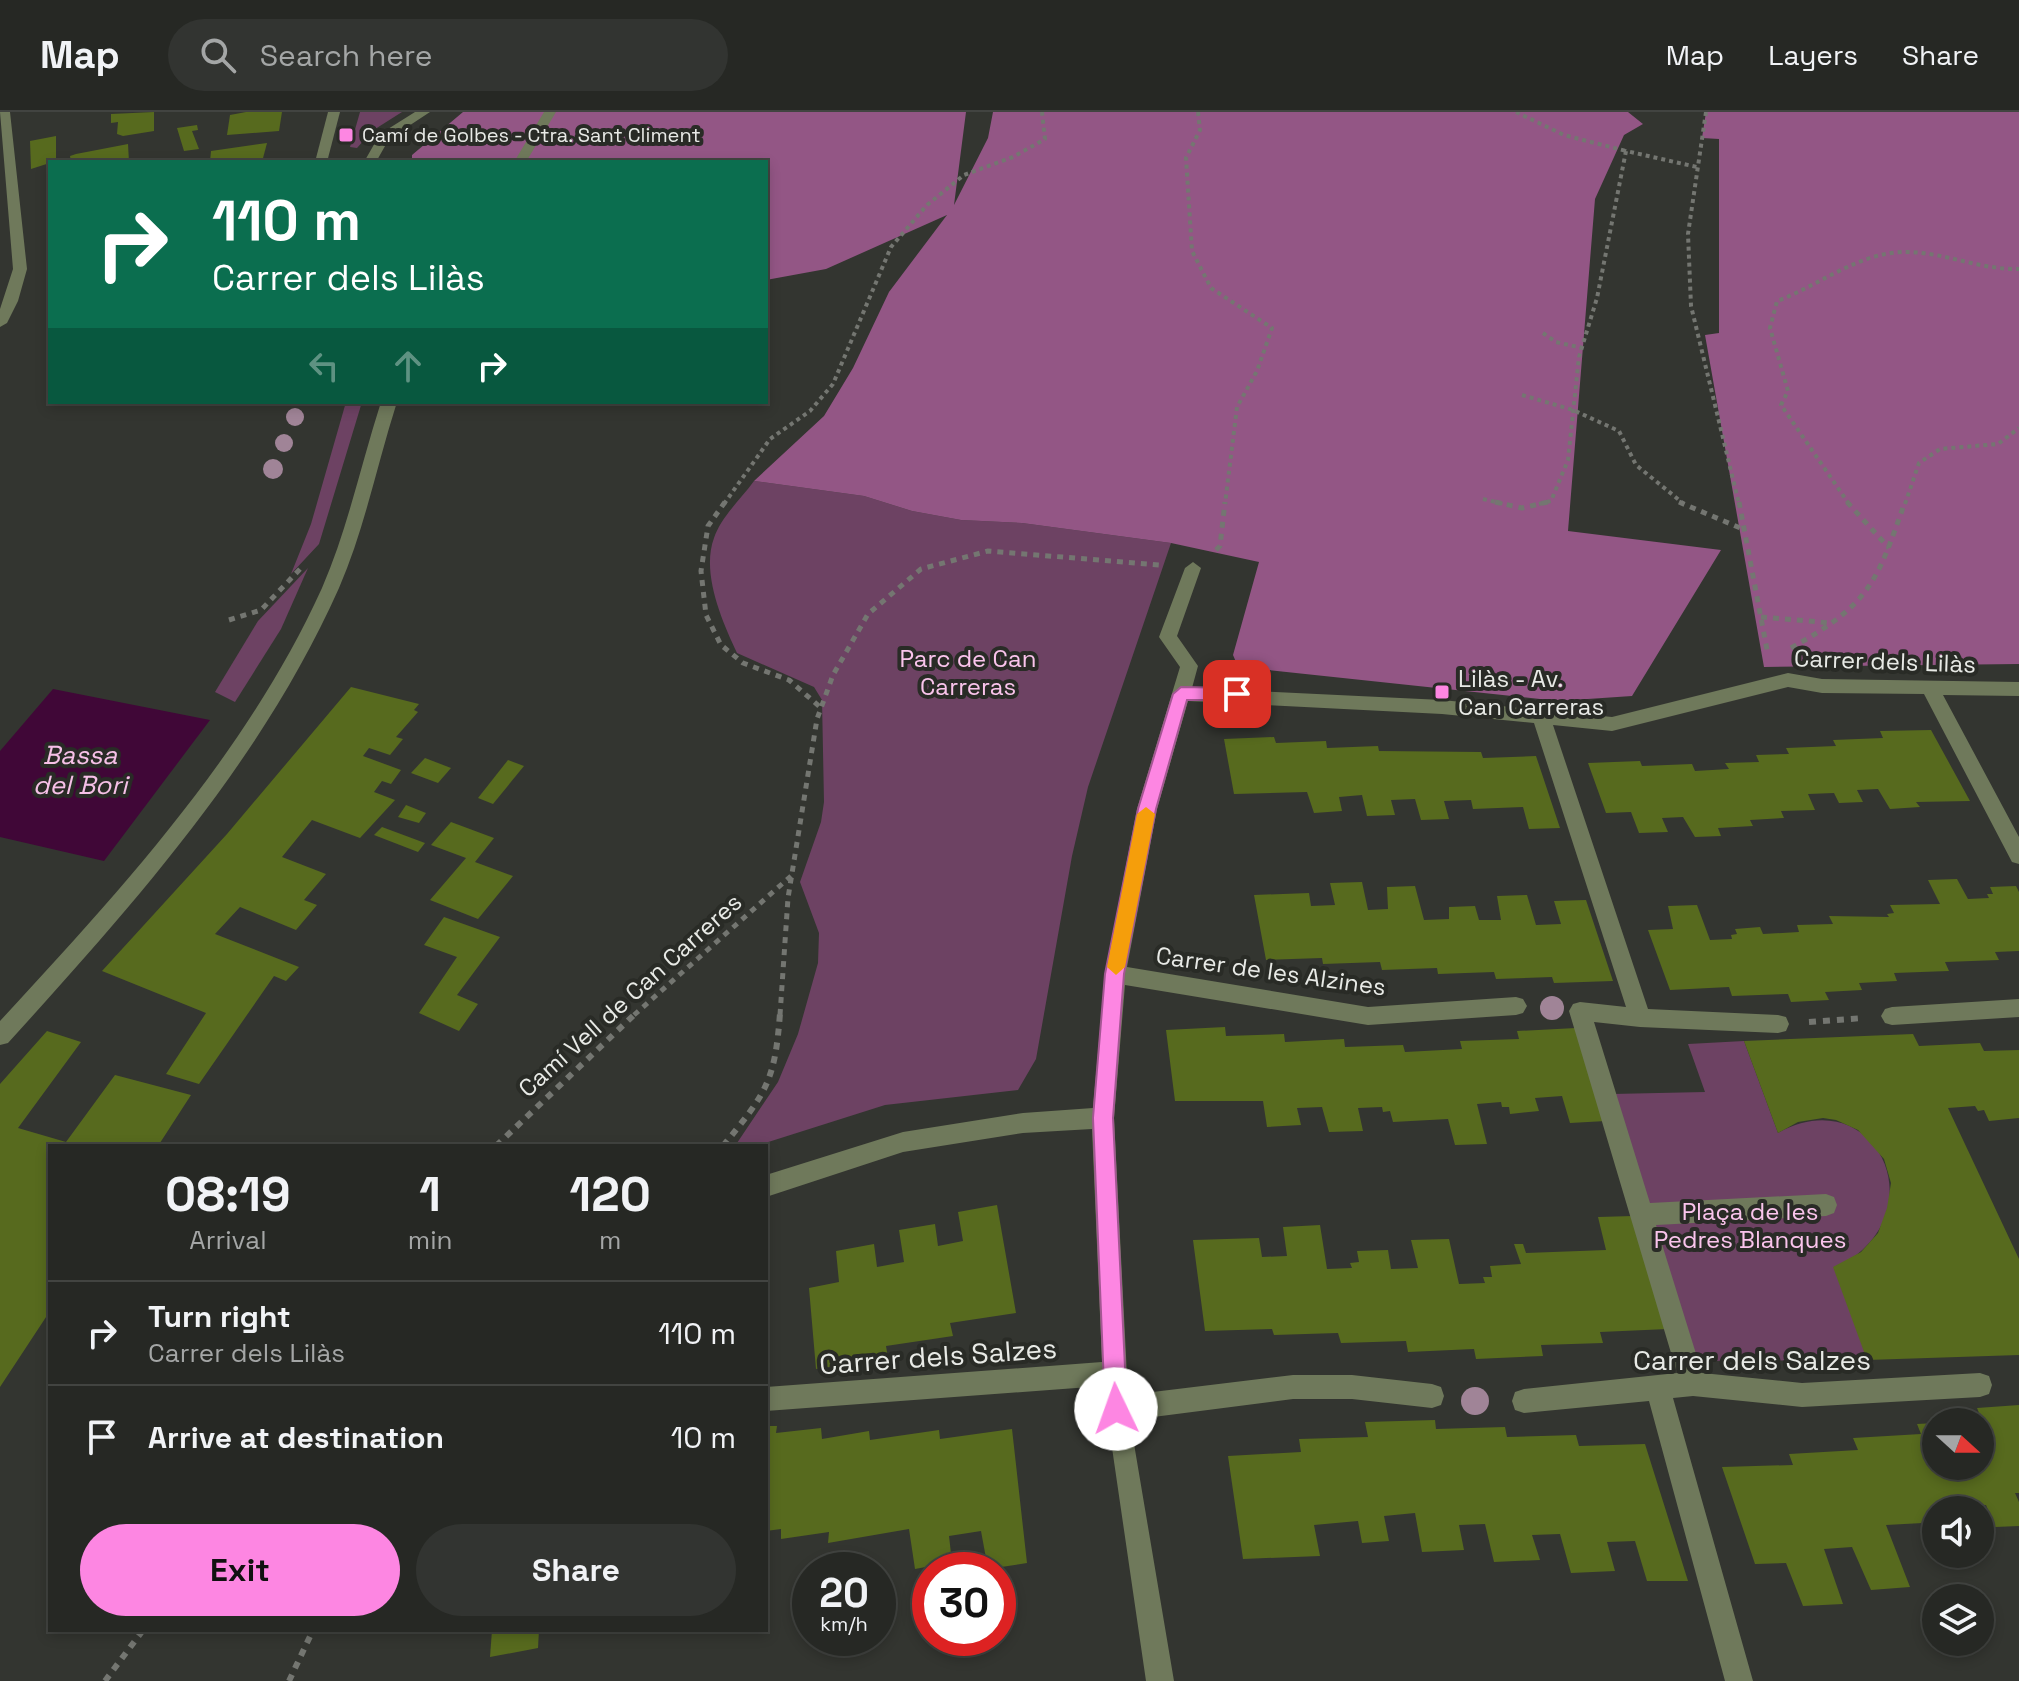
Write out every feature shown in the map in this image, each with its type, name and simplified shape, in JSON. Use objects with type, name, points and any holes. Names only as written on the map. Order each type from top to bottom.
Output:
[{"type":"street","points":[[0,323],[11,301],[20,269],[4,112]]},
{"type":"street","points":[[322,160],[334,112]]},
{"type":"street","points":[[371,160],[384,137],[424,112]]},
{"type":"street","points":[[521,160],[550,112]]},
{"type":"street","points":[[0,1036],[165,852],[221,777],[267,706],[309,631],[347,548],[360,512],[388,404]]},
{"type":"street","points":[[1160,1681],[1116,1409],[1103,1118],[1115,974],[1147,809],[1189,666],[1168,637],[1193,568]]},
{"type":"street","name":"Carrer dels Lilàs","points":[[1181,694],[1442,707],[1612,724],[1759,690],[1788,680],[1822,686],[2019,689]]},
{"type":"street","points":[[1929,686],[2019,856]]},
{"type":"street","points":[[1542,719],[1640,1018]]},
{"type":"street","name":"Carrer de les Alzines","points":[[1115,974],[1368,1016],[1516,1006]]},
{"type":"street","points":[[1892,1016],[2019,1008]]},
{"type":"street","points":[[1693,1384],[1580,1011],[1640,1018],[1778,1024]]},
{"type":"street","points":[[768,1185],[903,1142],[1023,1123],[1103,1118]]},
{"type":"street","points":[[1641,1215],[1826,1205]]},
{"type":"street","name":"Carrer dels Salzes","points":[[768,1399],[1114,1373]]},
{"type":"street","name":"Carrer dels Salzes","points":[[1524,1401],[1693,1384],[1802,1395],[1980,1385]]},
{"type":"street","points":[[1657,1386],[1739,1681]]},
{"type":"street","points":[[1116,1409],[1293,1387],[1352,1387],[1432,1396]]},
{"type":"path","points":[[820,707],[789,680],[743,663],[721,645],[706,615],[702,586],[701,571],[708,526],[770,439],[810,411],[833,384],[891,247],[927,205],[964,175],[1013,157],[1045,139],[1042,112]]},
{"type":"path","points":[[725,1144],[762,1098],[777,1058],[792,875],[820,707],[868,614],[921,569],[988,551],[1193,568],[1220,546],[1237,407],[1257,371],[1272,328],[1211,288],[1192,251],[1186,158],[1200,130],[1198,112]]},
{"type":"path","points":[[1516,112],[1564,135],[1697,167]]},
{"type":"path","points":[[1706,112],[1688,234],[1691,306],[1746,531],[1769,661],[1832,623],[1862,599],[1881,571],[1919,463],[1940,449],[1998,444],[2019,428]]},
{"type":"path","points":[[1483,499],[1522,508],[1551,501],[1568,463],[1582,348],[1590,312],[1597,298],[1626,151]]},
{"type":"path","points":[[1889,548],[1837,491],[1781,405],[1788,391],[1770,328],[1777,301],[1801,293],[1831,276],[1900,252],[1974,265],[2019,269]]},
{"type":"path","points":[[1543,333],[1556,342],[1582,348]]},
{"type":"path","points":[[1522,395],[1573,410],[1619,431],[1636,465],[1677,501],[1746,531]]},
{"type":"path","points":[[229,620],[244,621],[257,616],[304,565]]},
{"type":"path","points":[[1761,617],[1832,623]]},
{"type":"path","name":"Camí Vell de Can Carreres","points":[[498,1144],[624,1023],[792,875]]},
{"type":"path","points":[[1778,1024],[1892,1016]]},
{"type":"path","points":[[105,1681],[142,1632]]},
{"type":"path","points":[[289,1681],[312,1632]]},
{"type":"green space","points":[[360,112],[402,112],[372,131],[357,148],[350,147]]},
{"type":"green space","points":[[345,404],[361,404],[319,544],[291,574],[311,524]]},
{"type":"green space","name":"Parc de Can Carreras","points":[[754,481],[864,496],[912,511],[961,520],[1022,523],[1171,543],[1088,787],[1072,856],[1036,1059],[1018,1090],[885,1105],[762,1144],[736,1144],[778,1082],[798,1034],[818,963],[819,933],[800,882],[821,822],[824,802],[822,700],[814,687],[737,653],[720,612],[710,566],[714,538],[726,515]]},
{"type":"green space","points":[[308,568],[281,629],[235,702],[215,692],[258,621]]},
{"type":"green space","name":"Plaça de les Pedres Blanques","points":[[1744,1041],[1778,1133],[1811,1121],[1839,1123],[1863,1134],[1880,1154],[1889,1178],[1888,1206],[1877,1233],[1854,1257],[1867,1360],[1693,1361],[1612,1094],[1705,1092],[1688,1044]]},
{"type":"shaded area","points":[[463,112],[966,112],[954,205],[988,138],[993,112],[1628,112],[1643,124],[1624,135],[1595,199],[1568,531],[1721,550],[1632,696],[1558,701],[1250,668],[1236,662],[1233,655],[1259,562],[1171,543],[1022,523],[961,520],[912,511],[864,496],[754,481],[824,416],[853,368],[889,292],[947,215],[826,269],[768,280],[768,160],[412,160],[412,155]]},
{"type":"shaded area","points":[[1706,112],[2019,112],[2019,664],[1764,667],[1705,335],[1719,333],[1719,139],[1702,138]]},
{"type":"water","name":"Bassa del Bori","points":[[53,689],[210,720],[104,861],[0,837],[0,751]]},
{"type":"building","points":[[154,112],[154,131],[123,136],[117,134],[118,122],[111,123],[111,114]]},
{"type":"building","points":[[282,112],[279,131],[227,135],[230,115]]},
{"type":"building","points":[[197,125],[198,130],[192,131],[199,149],[184,151],[177,128]]},
{"type":"building","points":[[56,136],[56,160],[48,160],[48,164],[31,169],[30,141]]},
{"type":"building","points":[[267,143],[263,160],[210,160],[211,151]]},
{"type":"building","points":[[128,144],[129,160],[71,160],[70,156]]},
{"type":"building","points":[[351,687],[419,704],[414,710],[418,712],[396,737],[403,739],[390,755],[369,748],[363,756],[401,770],[391,784],[382,781],[374,792],[395,800],[360,838],[312,820],[282,857],[326,874],[304,900],[317,905],[296,930],[240,907],[215,934],[299,967],[286,981],[274,976],[199,1084],[166,1074],[206,1013],[102,971],[227,834]]},
{"type":"building","points":[[1931,730],[1970,801],[1916,802],[1920,807],[1890,809],[1878,789],[1857,790],[1863,802],[1839,803],[1834,793],[1808,794],[1815,810],[1781,811],[1784,818],[1750,820],[1753,826],[1718,828],[1721,836],[1695,837],[1683,817],[1662,818],[1668,832],[1639,833],[1631,812],[1606,813],[1588,763],[1640,761],[1642,766],[1692,764],[1695,771],[1729,769],[1725,763],[1759,762],[1756,755],[1789,754],[1786,748],[1836,746],[1833,740],[1883,738],[1880,731]]},
{"type":"building","points":[[1274,737],[1276,743],[1326,741],[1327,748],[1378,746],[1379,751],[1481,752],[1483,758],[1536,756],[1560,828],[1529,829],[1523,807],[1473,809],[1471,800],[1444,801],[1449,819],[1421,820],[1415,799],[1391,800],[1395,815],[1367,816],[1362,795],[1339,797],[1342,811],[1314,813],[1307,792],[1234,794],[1224,739]]},
{"type":"building","points":[[425,758],[451,768],[438,783],[411,773]]},
{"type":"building","points":[[508,760],[524,766],[493,804],[478,798]]},
{"type":"building","points":[[406,805],[426,813],[419,823],[398,817]]},
{"type":"building","points":[[451,822],[494,838],[475,862],[513,876],[478,919],[430,900],[466,858],[431,845]]},
{"type":"building","points":[[382,827],[425,843],[418,852],[374,835]]},
{"type":"building","points":[[1957,879],[1968,899],[1989,898],[1987,894],[1993,894],[1990,887],[2016,886],[2019,892],[2019,951],[1995,952],[1999,960],[1945,962],[1949,971],[1894,973],[1897,981],[1859,983],[1862,990],[1825,992],[1829,1000],[1791,1002],[1788,994],[1732,996],[1729,987],[1670,990],[1648,930],[1673,929],[1668,906],[1697,905],[1710,940],[1732,939],[1731,935],[1737,934],[1735,929],[1760,927],[1763,934],[1799,932],[1797,925],[1833,924],[1829,916],[1889,917],[1887,914],[1894,913],[1890,905],[1940,904],[1928,880]]},
{"type":"building","points":[[1362,882],[1368,910],[1388,909],[1387,887],[1415,886],[1424,920],[1449,919],[1449,907],[1475,906],[1479,920],[1501,920],[1497,896],[1527,895],[1536,925],[1561,924],[1554,901],[1586,900],[1613,981],[1554,983],[1552,977],[1496,979],[1494,972],[1438,974],[1437,968],[1382,970],[1380,962],[1323,964],[1322,958],[1266,960],[1254,895],[1309,893],[1311,906],[1335,905],[1330,883]]},
{"type":"building","points":[[444,917],[500,937],[457,995],[478,1004],[459,1031],[419,1013],[457,957],[424,945]]},
{"type":"building","points":[[1225,1027],[1226,1036],[1284,1034],[1285,1042],[1344,1039],[1345,1047],[1403,1045],[1405,1052],[1462,1049],[1460,1041],[1519,1039],[1517,1031],[1576,1028],[1606,1121],[1570,1123],[1562,1096],[1535,1098],[1539,1111],[1510,1114],[1509,1107],[1502,1107],[1501,1102],[1477,1104],[1487,1144],[1455,1145],[1448,1119],[1393,1122],[1390,1111],[1383,1112],[1382,1107],[1358,1108],[1363,1131],[1329,1132],[1322,1107],[1297,1108],[1301,1125],[1267,1127],[1263,1101],[1175,1101],[1166,1030]]},
{"type":"building","points":[[47,1031],[81,1042],[18,1128],[66,1142],[115,1075],[191,1095],[159,1144],[48,1144],[48,1314],[0,1387],[0,1084]]},
{"type":"building","points":[[1913,1034],[1919,1046],[1980,1043],[1984,1051],[2019,1050],[2019,1118],[1989,1121],[1984,1110],[1978,1111],[1975,1106],[1948,1108],[2019,1259],[2019,1355],[1867,1360],[1833,1267],[1861,1252],[1878,1233],[1887,1208],[1891,1183],[1884,1159],[1858,1130],[1836,1120],[1823,1118],[1798,1122],[1778,1133],[1744,1041]]},
{"type":"building","points":[[997,1205],[1016,1313],[950,1323],[953,1336],[886,1346],[888,1358],[816,1369],[809,1288],[839,1282],[836,1251],[874,1244],[877,1267],[904,1262],[899,1230],[935,1224],[938,1246],[963,1241],[958,1212]]},
{"type":"building","points":[[1633,1216],[1668,1329],[1600,1332],[1603,1343],[1541,1345],[1543,1356],[1476,1359],[1474,1349],[1408,1352],[1406,1341],[1341,1343],[1338,1333],[1274,1335],[1272,1329],[1205,1331],[1193,1240],[1259,1238],[1262,1257],[1287,1256],[1283,1227],[1320,1225],[1327,1269],[1352,1268],[1350,1263],[1359,1262],[1357,1251],[1388,1250],[1391,1269],[1418,1268],[1411,1240],[1449,1239],[1459,1284],[1485,1283],[1483,1277],[1492,1277],[1490,1266],[1521,1264],[1514,1244],[1523,1244],[1526,1253],[1606,1250],[1598,1217]]},
{"type":"building","points":[[2019,1405],[2019,1493],[2015,1493],[2019,1502],[2019,1526],[1995,1527],[1994,1496],[1922,1496],[1922,1523],[1886,1525],[1910,1587],[1871,1590],[1852,1547],[1824,1549],[1843,1604],[1803,1606],[1786,1563],[1755,1564],[1722,1467],[1793,1465],[1789,1454],[1858,1450],[1853,1438],[1921,1434],[1917,1424],[1922,1424],[1922,1480],[1994,1480],[1994,1408],[1977,1408]]},
{"type":"building","points":[[1435,1420],[1436,1429],[1505,1427],[1507,1437],[1576,1435],[1579,1446],[1645,1444],[1688,1581],[1647,1581],[1635,1541],[1607,1542],[1615,1571],[1571,1573],[1560,1534],[1532,1535],[1540,1560],[1494,1562],[1485,1524],[1459,1525],[1464,1550],[1422,1552],[1415,1513],[1384,1516],[1389,1541],[1362,1543],[1358,1521],[1314,1525],[1320,1556],[1243,1559],[1228,1456],[1301,1452],[1299,1439],[1368,1437],[1365,1422]]},
{"type":"building","points":[[768,1426],[777,1426],[776,1433],[821,1428],[822,1439],[869,1431],[870,1440],[939,1430],[940,1439],[1012,1429],[1027,1563],[1016,1565],[1016,1552],[985,1552],[981,1531],[949,1536],[951,1552],[912,1552],[909,1529],[828,1543],[829,1532],[781,1539],[781,1529],[768,1531]]},
{"type":"building","points":[[492,1632],[539,1632],[538,1648],[490,1657]]},
{"type":"slow traffic","points":[[1116,967],[1146,814]]},
{"type":"place","name":"Camí de Golbes - Ctra. Sant Climent","points":[[346,135]]},
{"type":"place","name":"Lilàs - Av. Can Carreras","points":[[1442,692]]},
{"type":"route","points":[[1116,1409],[1103,1118],[1115,974],[1147,809],[1181,694],[1237,694]]}]
